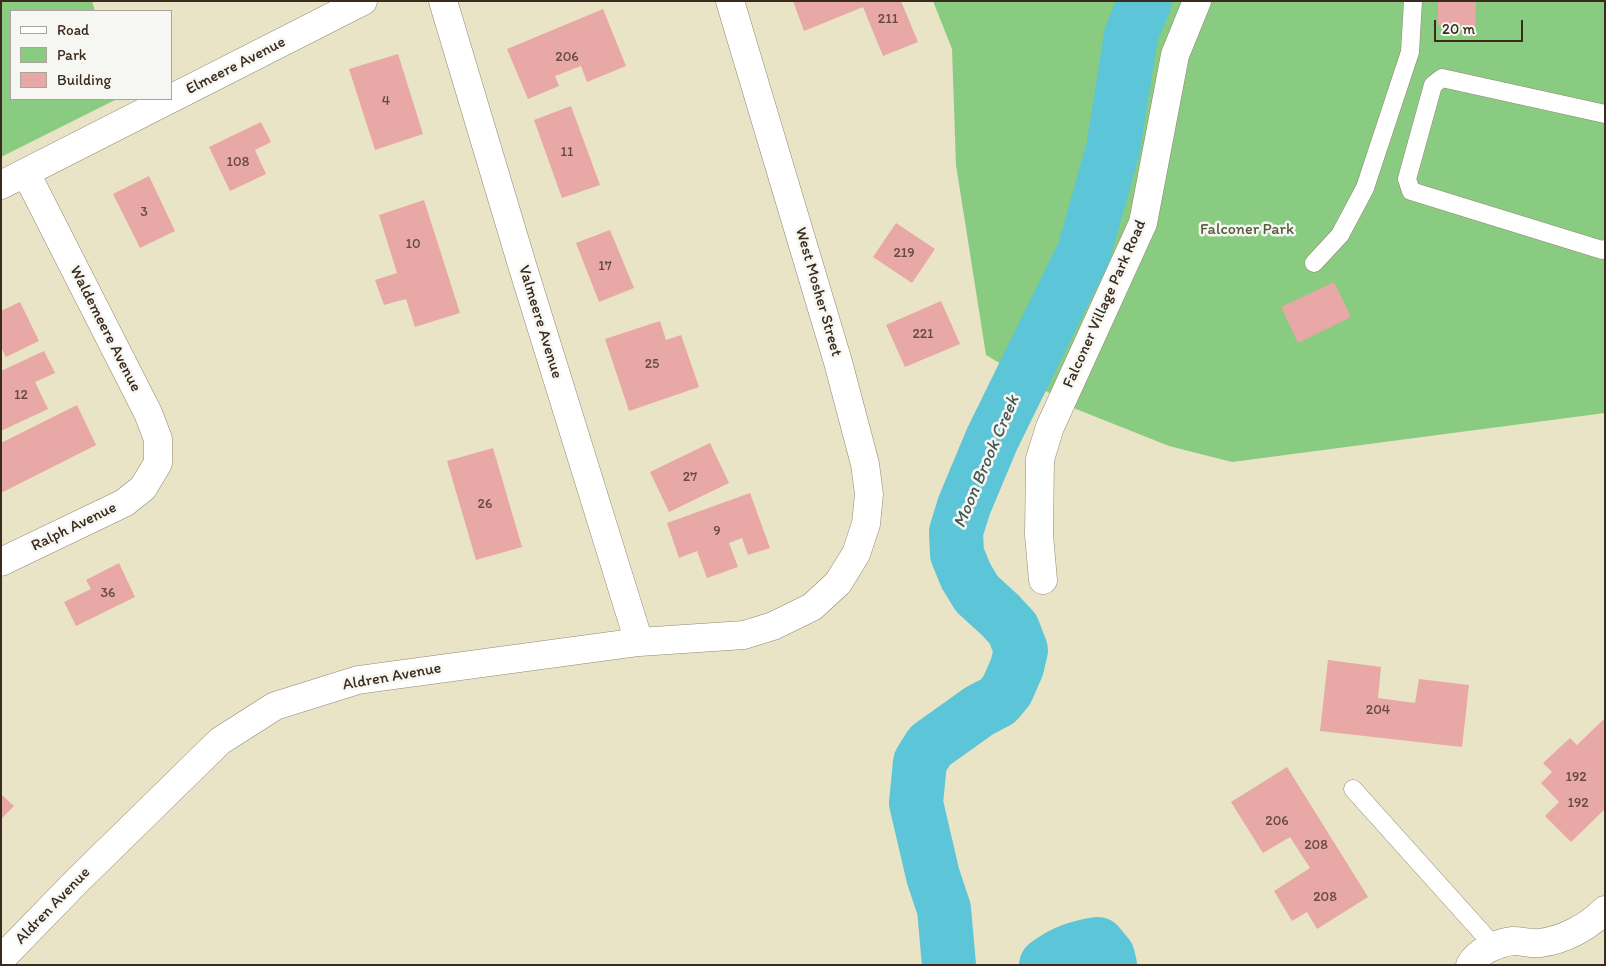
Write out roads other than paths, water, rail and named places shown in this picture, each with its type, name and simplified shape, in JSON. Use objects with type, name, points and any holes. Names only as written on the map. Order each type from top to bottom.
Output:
[{"type":"street","name":"Elmeere Avenue","points":[[172,98],[363,1]]},
{"type":"street","name":"Valmeere Avenue","points":[[443,1],[523,268],[639,642]]},
{"type":"street","name":"West Mosher Street","points":[[730,1],[838,362],[865,464],[869,494],[866,524],[856,554],[838,583]]},
{"type":"street","name":"Falconer Village Park Road","points":[[1043,580],[1039,535],[1040,459],[1050,427],[1143,223],[1175,55],[1197,1]]},
{"type":"street","name":"Elmeere Avenue","points":[[1,185],[168,100]]},
{"type":"street","name":"Waldemeere Avenue","points":[[26,172],[148,413],[158,439],[158,463],[143,488]]},
{"type":"street","name":"Ralph Avenue","points":[[1,562],[124,503],[143,488]]},
{"type":"street","name":"Aldren Avenue","points":[[1,959],[76,881],[220,741],[275,706],[358,680],[639,642],[744,634],[773,626],[812,607],[838,583]]},
{"type":"street","points":[[1470,965],[1478,955],[1494,946],[1513,941],[1539,944],[1574,933],[1605,910]]},
{"type":"lane","points":[[1314,263],[1340,235],[1365,188],[1410,52],[1413,1]]},
{"type":"lane","points":[[1605,114],[1442,78],[1433,85],[1407,179],[1411,191],[1602,250],[1605,249]]},
{"type":"lane","points":[[1353,790],[1494,946]]},
{"type":"waterway","name":"Moon Brook Creek","points":[[949,965],[944,909],[933,876],[916,803],[920,762],[930,746],[979,711],[998,701],[1007,690],[1017,667],[1021,650],[1013,629],[977,594],[966,576],[957,554],[956,532],[964,506],[992,439],[1084,252],[1113,149],[1131,35],[1145,1]]},
{"type":"waterway","name":"Moon Brook Creek","points":[[1046,965],[1071,951],[1098,944],[1108,956],[1110,965]]},
{"type":"park label","name":"Falconer Park","points":[[1247,230]]}]
